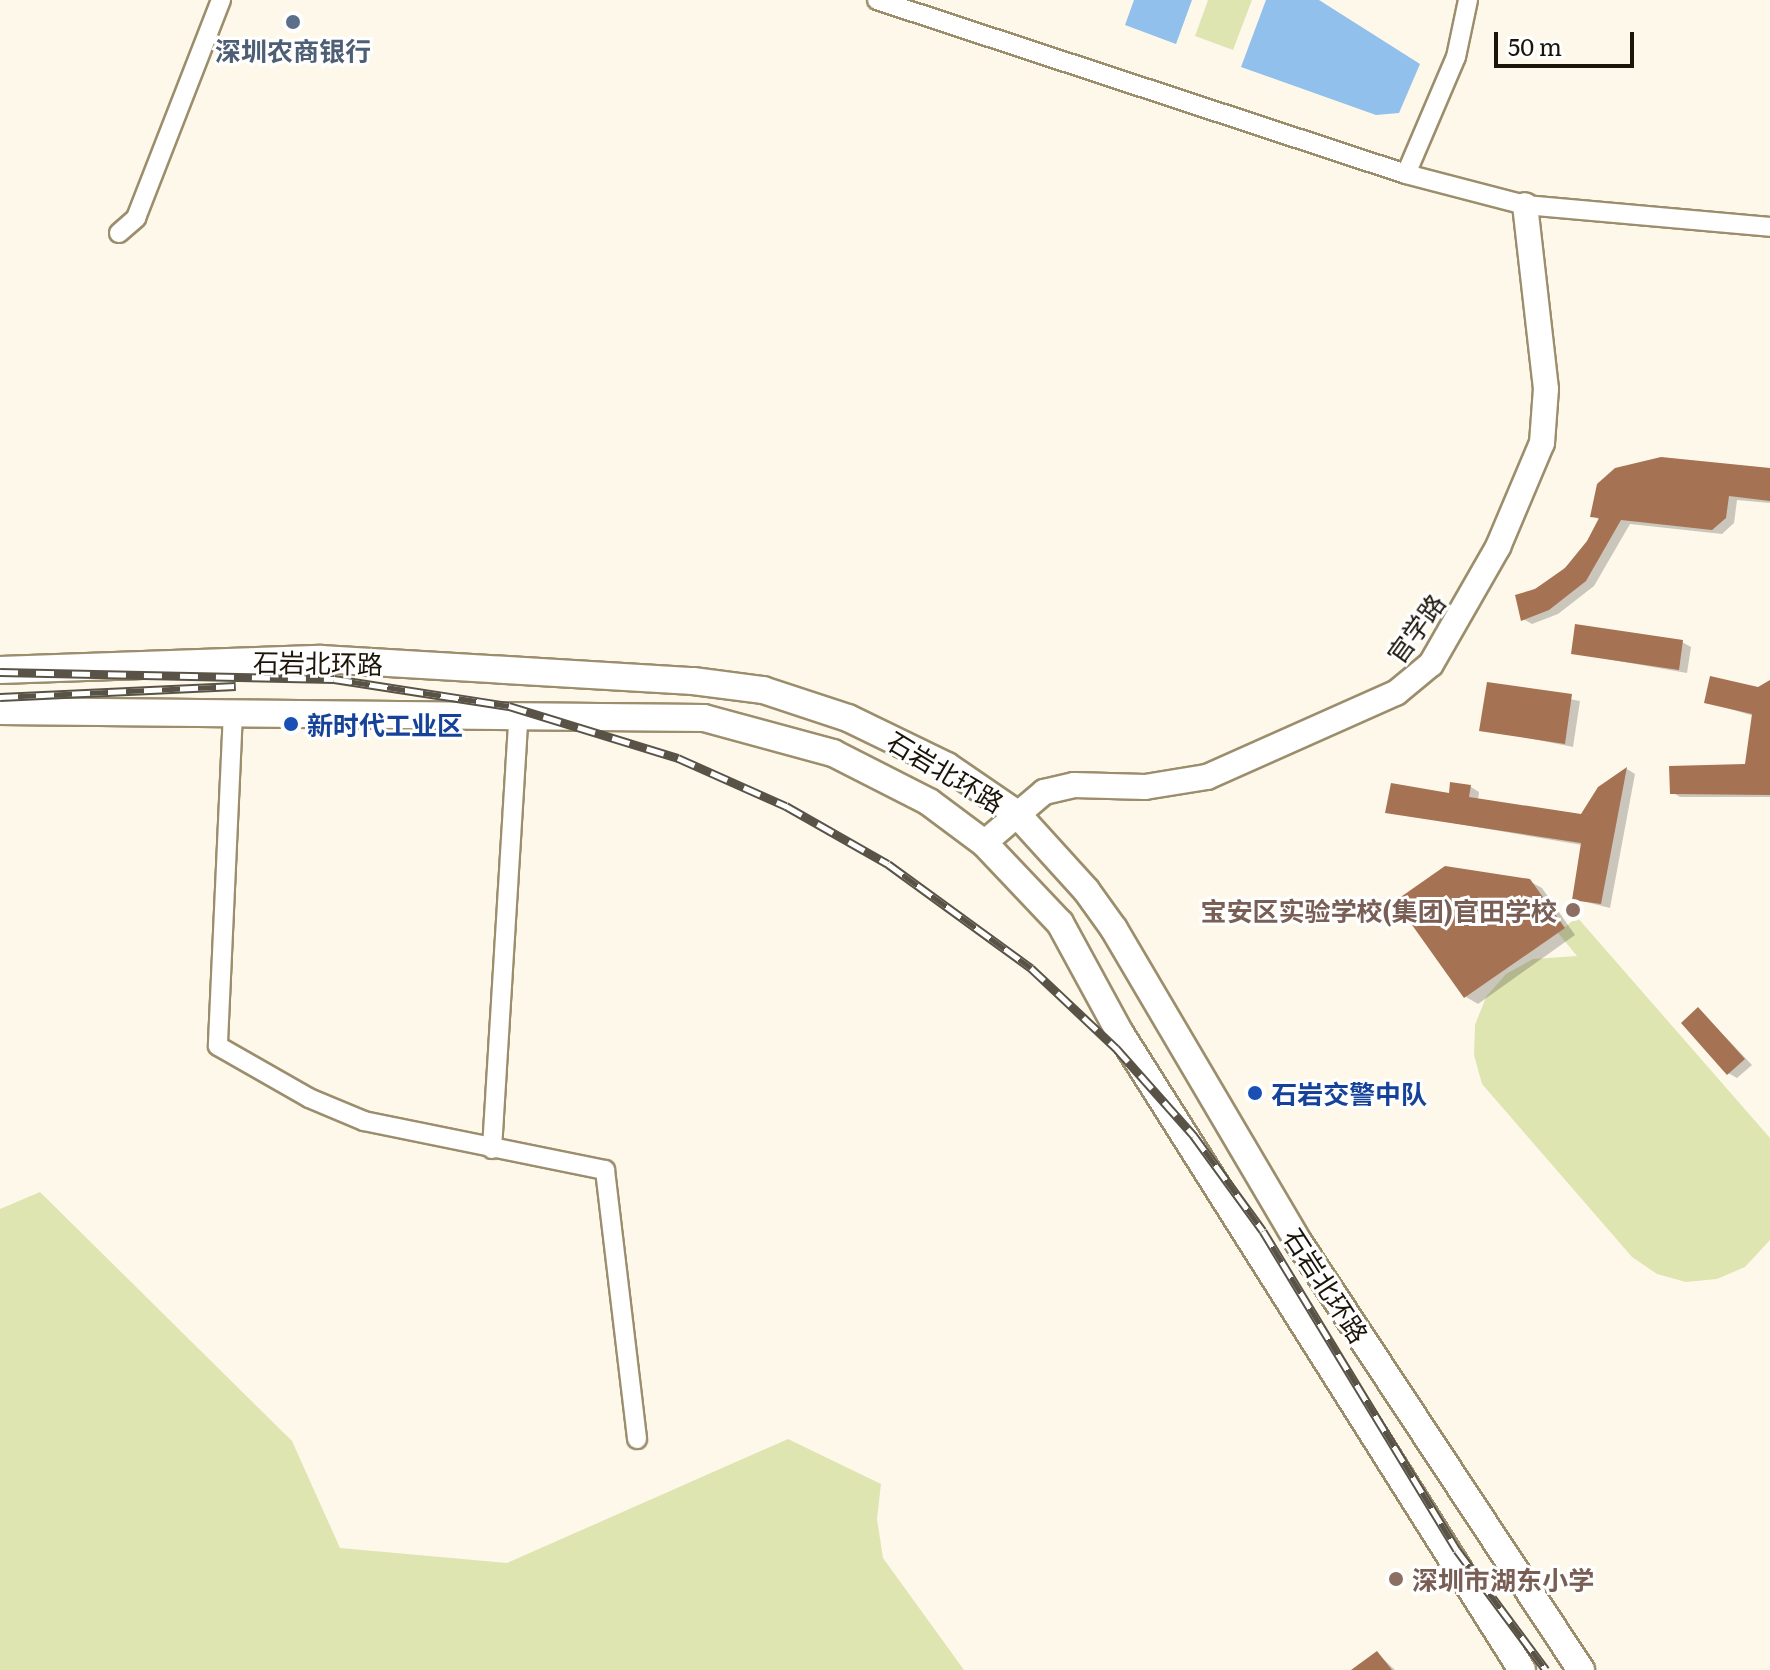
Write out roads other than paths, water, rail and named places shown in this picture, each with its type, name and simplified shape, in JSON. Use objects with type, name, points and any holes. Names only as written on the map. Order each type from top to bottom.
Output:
[{"type":"main road","name":"石岩北环路","points":[[0,670],[321,659],[693,681],[763,690],[892,737],[1017,814],[1114,929],[1299,1243],[1581,1670]]},
{"type":"main road","name":"石岩北环路","points":[[0,711],[519,713],[704,718],[759,729],[882,775],[984,843],[1028,885],[1087,964],[1120,1033],[1522,1670]]},
{"type":"street","points":[[119,233],[136,218],[221,0]]},
{"type":"street","points":[[877,0],[1406,174],[1525,205],[1770,227]]},
{"type":"street","points":[[1406,174],[1456,57],[1468,0]]},
{"type":"street","name":"官学路","points":[[984,843],[1017,814],[1058,788],[1145,787],[1207,777],[1396,693],[1431,664],[1498,547],[1542,443],[1546,389],[1525,205]]},
{"type":"street","points":[[233,712],[218,1046],[309,1098],[364,1121],[605,1170],[637,1439]]},
{"type":"street","points":[[492,1149],[519,713]]},
{"type":"water","points":[[1134,0],[1192,0],[1176,44],[1125,25]]},
{"type":"water","points":[[1266,0],[1319,0],[1420,64],[1399,113],[1376,115],[1241,67]]},
{"type":"railway","points":[[0,672],[334,679],[509,706],[678,758],[786,806],[888,864],[1031,968],[1116,1048],[1194,1136],[1263,1231],[1457,1550],[1546,1670]]},
{"type":"railway","points":[[0,697],[236,686]]},
{"type":"place","name":"深圳农商银行","points":[[293,22]]},
{"type":"place","name":"新时代工业区","points":[[291,724]]},
{"type":"place","name":"宝安区实验学校(集团)官田学校","points":[[1573,910]]},
{"type":"place","name":"石岩交警中队","points":[[1255,1093]]},
{"type":"place","name":"深圳市湖东小学","points":[[1396,1579]]}]
